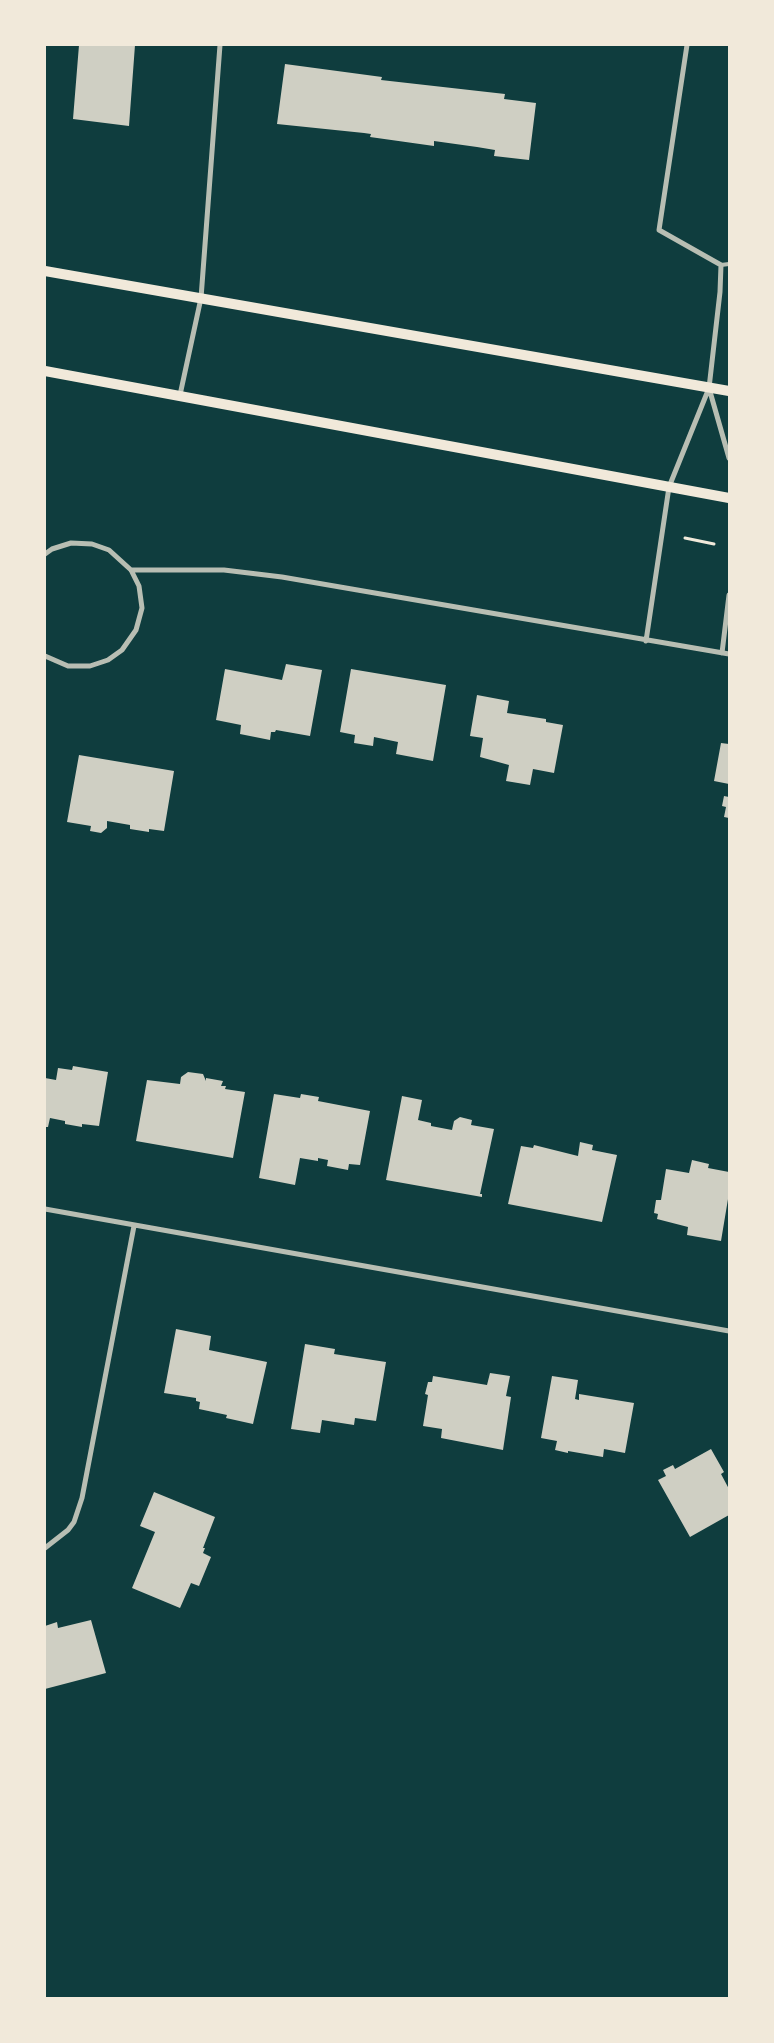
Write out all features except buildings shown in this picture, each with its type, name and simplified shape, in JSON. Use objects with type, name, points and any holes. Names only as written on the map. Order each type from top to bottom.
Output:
[{"type":"main road","points":[[45,271],[729,391]]},
{"type":"main road","points":[[45,371],[729,498]]},
{"type":"street","points":[[180,395],[201,298],[220,45]]},
{"type":"street","points":[[646,641],[669,487],[710,388],[721,265],[659,230],[688,45]]},
{"type":"street","points":[[710,388],[729,458]]},
{"type":"street","points":[[45,554],[52,549],[71,543],[92,544],[109,550],[131,570],[139,586],[142,608],[136,630],[122,650],[108,660],[90,666],[68,666],[45,656]]},
{"type":"street","points":[[131,570],[224,570],[282,577],[729,654]]},
{"type":"street","points":[[722,653],[729,595]]},
{"type":"street","points":[[45,1209],[729,1331]]},
{"type":"street","points":[[45,1548],[68,1530],[74,1522],[82,1498],[134,1226]]},
{"type":"lane","points":[[721,265],[729,264]]},
{"type":"path","points":[[684,538],[714,544]]}]
